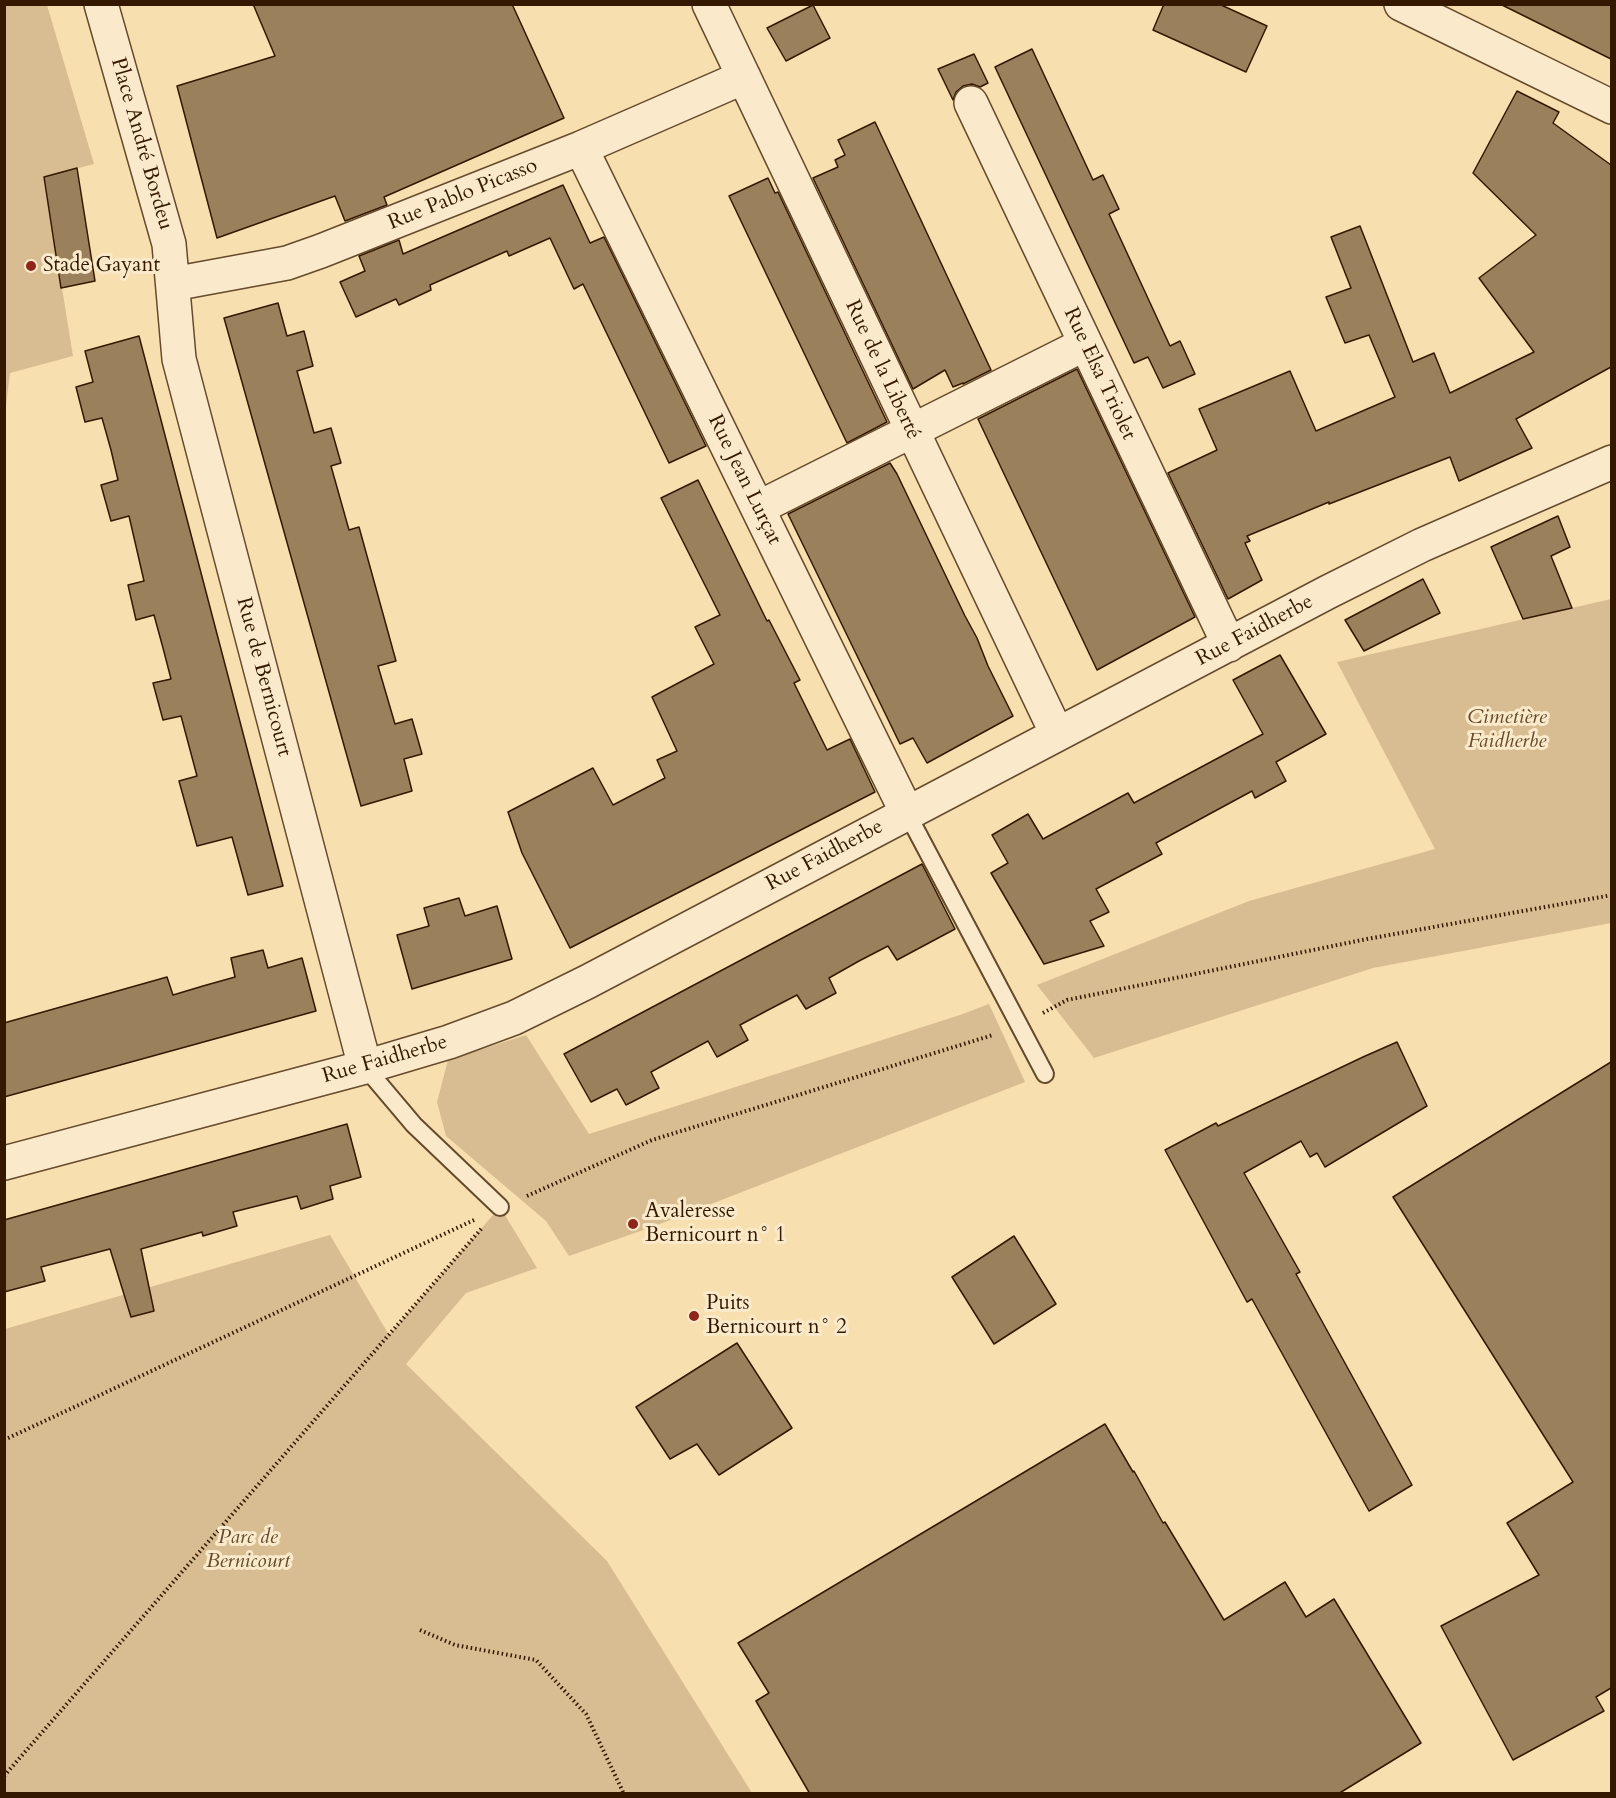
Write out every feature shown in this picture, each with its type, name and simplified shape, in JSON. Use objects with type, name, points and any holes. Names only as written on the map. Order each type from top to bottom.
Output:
[{"type":"street","name":"Place André Bordeu","points":[[101,4],[169,244],[174,284]]},
{"type":"street","name":"Rue de la Liberté","points":[[709,4],[1057,734]]},
{"type":"street","points":[[1401,4],[1611,107]]},
{"type":"street","name":"Rue Pablo Picasso","points":[[174,284],[287,262],[321,251],[581,148],[744,78]]},
{"type":"street","name":"Rue Elsa Triolet","points":[[971,103],[1229,645]]},
{"type":"street","name":"Rue Jean Lurçat","points":[[581,148],[907,813]]},
{"type":"street","name":"Rue de Bernicourt","points":[[174,284],[179,359],[365,1067]]},
{"type":"street","points":[[758,508],[1085,344]]},
{"type":"street","name":"Rue Faidherbe","points":[[4,1163],[365,1067],[449,1042],[543,1005],[1422,545],[1611,462]]},
{"type":"lane","points":[[907,813],[1045,1074]]},
{"type":"lane","points":[[365,1067],[414,1125],[500,1208]]},
{"type":"path","points":[[4,1440],[500,1208],[652,1140],[979,1039],[1020,1025],[1067,1000],[1367,939],[1611,895]]},
{"type":"path","points":[[4,1776],[500,1208]]},
{"type":"path","points":[[420,1630],[455,1645],[536,1660],[586,1714],[624,1794]]},
{"type":"green space","name":"Stade Gayant","points":[[5,5],[47,5],[94,164],[44,177],[73,356],[10,373],[5,414]]},
{"type":"green space","name":"Cimetière Faidherbe","points":[[1611,599],[1611,923],[1373,968],[1094,1058],[1037,985],[1249,901],[1435,849],[1337,662]]},
{"type":"green space","points":[[989,1004],[1025,1082],[652,1227],[569,1256],[546,1221],[446,1136],[437,1102],[448,1060],[526,1035],[589,1134]]},
{"type":"green space","name":"Parc de Bernicourt","points":[[500,1207],[537,1268],[466,1293],[406,1364],[607,1561],[752,1793],[5,1794],[5,1329],[330,1235],[389,1335]]},
{"type":"building","points":[[253,4],[512,4],[564,118],[384,197],[387,205],[345,221],[335,196],[217,238],[177,86],[275,56]]},
{"type":"building","points":[[1164,4],[1219,4],[1267,26],[1246,72],[1153,30]]},
{"type":"building","points":[[1500,4],[1611,4],[1611,59]]},
{"type":"building","points":[[813,5],[830,38],[786,61],[767,28]]},
{"type":"building","points":[[1032,49],[1093,180],[1103,175],[1119,209],[1109,214],[1170,346],[1180,341],[1195,374],[1163,388],[1148,357],[1134,363],[995,67]]},
{"type":"building","points":[[974,54],[988,83],[980,87],[972,84],[963,86],[956,92],[953,100],[938,69]]},
{"type":"building","points":[[1517,91],[1559,112],[1553,123],[1611,165],[1611,367],[1516,419],[1532,448],[1459,481],[1450,457],[1329,504],[1329,502],[1247,536],[1250,541],[1245,543],[1262,580],[1228,599],[1168,473],[1217,450],[1199,409],[1290,371],[1316,431],[1395,397],[1369,335],[1345,343],[1326,297],[1351,288],[1331,237],[1360,226],[1413,362],[1434,353],[1450,393],[1534,352],[1479,278],[1536,235],[1473,173]]},
{"type":"building","points":[[875,122],[991,370],[963,384],[953,387],[945,370],[913,389],[813,178],[838,167],[835,160],[845,155],[838,140]]},
{"type":"building","points":[[77,168],[95,281],[61,288],[44,177]]},
{"type":"building","points":[[768,178],[775,193],[778,192],[887,422],[847,443],[729,196]]},
{"type":"building","points":[[563,185],[590,243],[604,237],[706,446],[669,463],[583,284],[574,289],[550,238],[509,256],[507,251],[430,285],[431,290],[399,305],[396,299],[356,317],[340,282],[365,271],[359,256],[399,240],[403,254]]},
{"type":"building","points":[[278,303],[287,336],[304,331],[313,366],[297,371],[314,433],[331,428],[341,463],[331,466],[349,530],[359,527],[396,661],[378,666],[395,724],[412,719],[422,754],[404,759],[412,791],[361,806],[224,318]]},
{"type":"building","points":[[139,336],[283,886],[248,895],[232,837],[197,846],[179,781],[197,776],[181,716],[163,720],[153,683],[171,679],[154,615],[136,620],[128,585],[144,581],[129,516],[111,521],[101,485],[118,480],[111,450],[102,418],[85,422],[76,387],[93,382],[85,351]]},
{"type":"building","points":[[1077,369],[1195,617],[1097,670],[978,419]]},
{"type":"building","points":[[890,463],[1013,716],[927,763],[913,738],[900,744],[788,514]]},
{"type":"building","points":[[698,480],[767,621],[769,620],[800,680],[794,683],[827,750],[850,739],[875,792],[570,948],[522,853],[508,812],[593,768],[613,805],[665,778],[657,760],[677,751],[652,697],[714,664],[695,627],[720,615],[661,498]]},
{"type":"building","points":[[1558,516],[1570,547],[1551,556],[1572,608],[1523,619],[1491,547]]},
{"type":"building","points":[[1423,579],[1440,613],[1364,651],[1345,620]]},
{"type":"building","points":[[1280,655],[1326,734],[1276,762],[1286,781],[1255,798],[1252,791],[1156,843],[1162,854],[1096,889],[1109,912],[1090,921],[1104,946],[1044,964],[991,873],[1008,863],[992,835],[1028,814],[1043,839],[1128,793],[1134,803],[1263,734],[1233,680]]},
{"type":"building","points":[[922,864],[955,929],[897,960],[888,946],[859,961],[829,978],[836,993],[806,1009],[797,995],[740,1025],[748,1040],[717,1057],[708,1041],[651,1072],[659,1088],[626,1105],[617,1089],[591,1102],[564,1054]]},
{"type":"building","points":[[459,898],[465,916],[497,906],[512,959],[412,989],[397,935],[429,926],[424,908]]},
{"type":"building","points":[[263,950],[268,968],[302,958],[316,1011],[4,1097],[4,1023],[167,977],[173,995],[235,977],[231,958]]},
{"type":"building","points":[[1397,1042],[1427,1106],[1325,1167],[1317,1153],[1310,1157],[1301,1141],[1244,1173],[1300,1272],[1296,1274],[1412,1485],[1369,1511],[1252,1299],[1247,1302],[1165,1150],[1216,1123],[1218,1126]]},
{"type":"building","points":[[1611,1062],[1611,1688],[1596,1697],[1604,1711],[1513,1760],[1441,1626],[1539,1575],[1507,1523],[1573,1482],[1393,1197]]},
{"type":"building","points":[[347,1124],[361,1177],[330,1186],[333,1199],[301,1209],[297,1196],[233,1212],[237,1226],[203,1236],[202,1232],[141,1249],[154,1311],[131,1317],[110,1249],[41,1267],[45,1281],[4,1292],[4,1220]]},
{"type":"building","points":[[1014,1236],[1056,1304],[994,1344],[952,1277]]},
{"type":"building","points":[[737,1343],[792,1428],[719,1475],[697,1444],[670,1459],[636,1407]]},
{"type":"building","points":[[1105,1424],[1163,1523],[1165,1522],[1224,1620],[1285,1582],[1306,1617],[1334,1599],[1421,1743],[1338,1794],[810,1794],[756,1701],[769,1693],[738,1643]]},
{"type":"place","name":"Stade Gayant","points":[[31,266]]},
{"type":"place","name":"Avaleresse Bernicourt n° 1","points":[[633,1224]]},
{"type":"place","name":"Puits Bernicourt n° 2","points":[[694,1316]]}]
